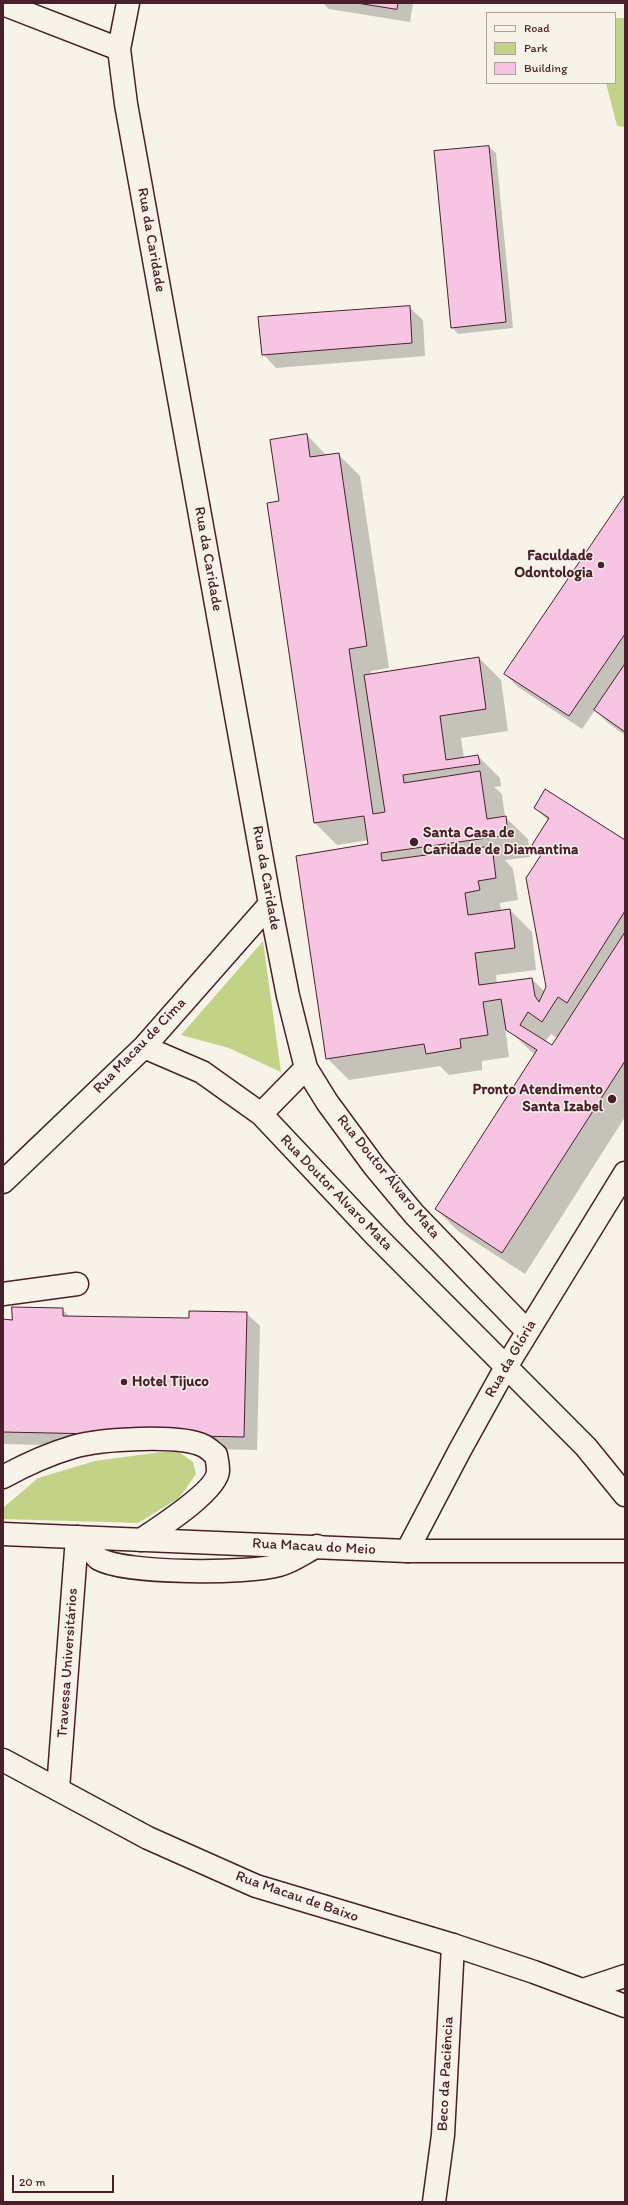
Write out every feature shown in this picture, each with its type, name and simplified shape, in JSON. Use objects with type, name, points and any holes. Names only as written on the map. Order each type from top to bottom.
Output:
[{"type":"street","name":"Rua da Caridade","points":[[128,3],[119,49],[126,104],[270,904],[288,996],[306,1068]]},
{"type":"street","points":[[3,4],[119,49]]},
{"type":"street","name":"Rua Macau de Cima","points":[[3,1182],[144,1047],[270,904]]},
{"type":"street","name":"Rua Doutor Alvaro Mata","points":[[144,1047],[202,1072],[261,1114],[376,1236],[586,1447],[625,1495]]},
{"type":"street","points":[[261,1114],[306,1068]]},
{"type":"street","name":"Rua Doutor Álvaro Mata","points":[[306,1068],[332,1108],[414,1214],[527,1331]]},
{"type":"street","name":"Rua da Glória","points":[[407,1551],[506,1367],[625,1173]]},
{"type":"street","points":[[3,1294],[77,1284]]},
{"type":"street","points":[[3,1477],[20,1467],[74,1446],[109,1440],[147,1439],[188,1441],[205,1446],[216,1455],[218,1472],[211,1484],[179,1515],[141,1540]]},
{"type":"street","name":"Rua Macau do Meio","points":[[3,1534],[317,1546],[407,1551],[625,1551]]},
{"type":"street","points":[[83,1537],[98,1558],[122,1567],[189,1570],[241,1572],[279,1565],[317,1546]]},
{"type":"street","name":"Travessa Universitários","points":[[58,1789],[83,1537]]},
{"type":"street","name":"Rua Macau de Baixo","points":[[3,1760],[148,1838],[256,1886],[453,1945],[625,2006]]},
{"type":"street","name":"Beco da Paciência","points":[[434,2202],[443,2135],[453,1945]]},
{"type":"street","points":[[583,1990],[625,1976]]},
{"type":"green space","points":[[616,18],[625,18],[625,127],[617,126],[606,84],[616,84]]},
{"type":"green space","points":[[263,941],[281,1072],[229,1048],[181,1035]]},
{"type":"green space","points":[[176,1450],[193,1462],[196,1474],[179,1498],[138,1523],[3,1519],[3,1508],[38,1478],[95,1461]]},
{"type":"building","points":[[357,3],[398,3],[397,9]]},
{"type":"building","points":[[489,146],[506,322],[451,328],[434,151]]},
{"type":"building","points":[[410,306],[412,343],[262,355],[258,317]]},
{"type":"building","name":"Santa Casa de Caridade de Diamantina","points":[[307,434],[310,457],[339,453],[367,646],[349,649],[373,814],[385,812],[364,675],[479,657],[486,709],[440,716],[446,760],[478,755],[480,764],[403,775],[404,783],[480,771],[487,819],[506,816],[508,835],[381,853],[382,861],[492,846],[496,878],[478,881],[480,890],[465,893],[468,915],[510,909],[515,948],[475,953],[479,985],[532,978],[535,996],[539,1002],[546,987],[526,878],[543,852],[532,845],[549,818],[534,808],[545,789],[625,840],[625,911],[567,1003],[558,997],[542,1022],[528,1012],[520,1025],[552,1045],[625,932],[625,1061],[502,1253],[435,1209],[537,1050],[506,1030],[501,999],[483,1002],[488,1035],[460,1039],[461,1048],[426,1054],[424,1044],[326,1059],[296,856],[368,844],[364,816],[314,823],[267,503],[279,501],[270,440]]},
{"type":"building","name":"Faculdade Odontologia","points":[[625,495],[625,634],[569,716],[504,674]]},
{"type":"building","points":[[625,664],[625,732],[594,710]]},
{"type":"building","name":"Hotel Tijuco","points":[[12,1307],[63,1308],[63,1316],[189,1318],[189,1311],[247,1312],[244,1437],[3,1432],[3,1319],[12,1320]]},
{"type":"place","name":"Faculdade Odontologia","points":[[601,565]]},
{"type":"place","name":"Santa Casa de Caridade de Diamantina","points":[[414,842]]},
{"type":"place","name":"Pronto Atendimento Santa Izabel","points":[[612,1099]]},
{"type":"place","name":"Hotel Tijuco","points":[[124,1382]]}]
